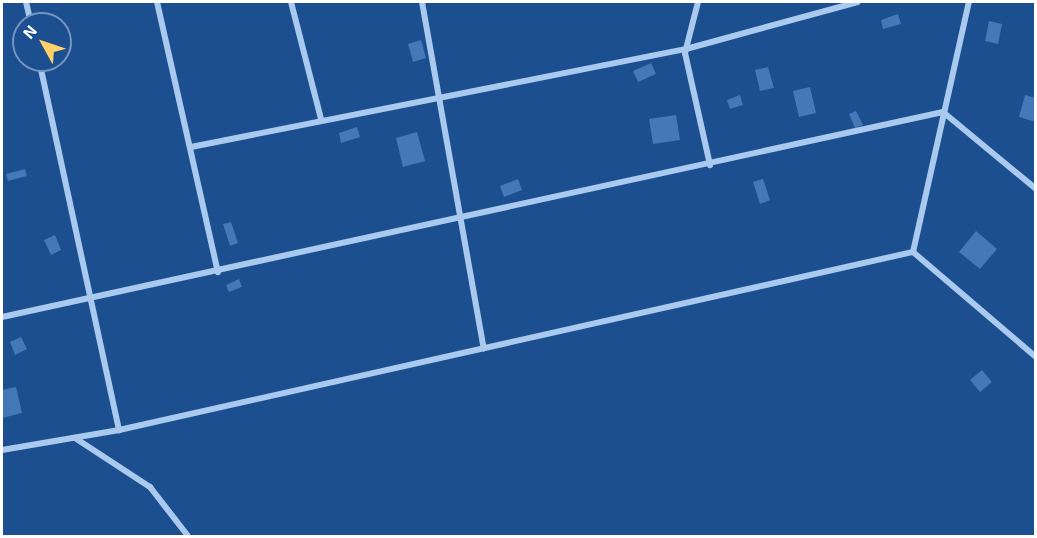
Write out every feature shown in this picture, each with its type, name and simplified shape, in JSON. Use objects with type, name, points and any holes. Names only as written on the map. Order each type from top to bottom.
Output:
[{"type":"street","points":[[157,2],[218,272]]},
{"type":"street","points":[[291,2],[321,119]]},
{"type":"street","points":[[422,2],[484,348]]},
{"type":"street","points":[[698,2],[686,50],[710,165]]},
{"type":"street","points":[[191,147],[439,94],[686,50],[831,5],[858,2]]},
{"type":"street","points":[[913,252],[969,2]]},
{"type":"street","points":[[42,72],[119,430]]},
{"type":"street","points":[[2,317],[461,220],[944,112]]},
{"type":"street","points":[[944,112],[1035,189]]},
{"type":"street","points":[[2,450],[119,430],[913,252]]},
{"type":"street","points":[[913,252],[1035,357]]},
{"type":"street","points":[[74,438],[150,487],[188,537]]},
{"type":"building","points":[[898,14],[901,24],[883,29],[881,20]]},
{"type":"building","points":[[989,21],[1002,24],[998,44],[985,41]]},
{"type":"building","points":[[421,40],[426,58],[413,62],[408,44]]},
{"type":"building","points":[[651,63],[656,74],[638,82],[633,71]]},
{"type":"building","points":[[768,67],[774,88],[760,91],[755,70]]},
{"type":"building","points":[[810,87],[816,113],[799,117],[793,91]]},
{"type":"building","points":[[740,95],[743,105],[730,109],[727,100]]},
{"type":"building","points":[[1025,95],[1036,98],[1036,122],[1019,117]]},
{"type":"building","points":[[856,111],[863,125],[855,128],[849,114]]},
{"type":"building","points":[[676,115],[680,140],[653,144],[649,119]]},
{"type":"building","points":[[357,127],[360,137],[341,143],[339,133]]},
{"type":"building","points":[[417,132],[425,161],[403,167],[396,138]]},
{"type":"building","points":[[25,169],[27,176],[8,181],[6,174]]},
{"type":"building","points":[[518,179],[522,190],[504,197],[500,186]]},
{"type":"building","points":[[763,179],[770,200],[760,204],[753,182]]},
{"type":"building","points":[[231,222],[238,243],[230,246],[223,224]]},
{"type":"building","points":[[976,231],[997,249],[980,269],[959,252]]},
{"type":"building","points":[[55,235],[61,250],[51,255],[44,240]]},
{"type":"building","points":[[239,279],[242,287],[229,292],[226,285]]},
{"type":"building","points":[[21,337],[27,349],[15,355],[10,342]]},
{"type":"building","points":[[982,370],[992,382],[980,392],[970,380]]},
{"type":"building","points":[[16,387],[22,413],[2,418],[2,390]]}]
